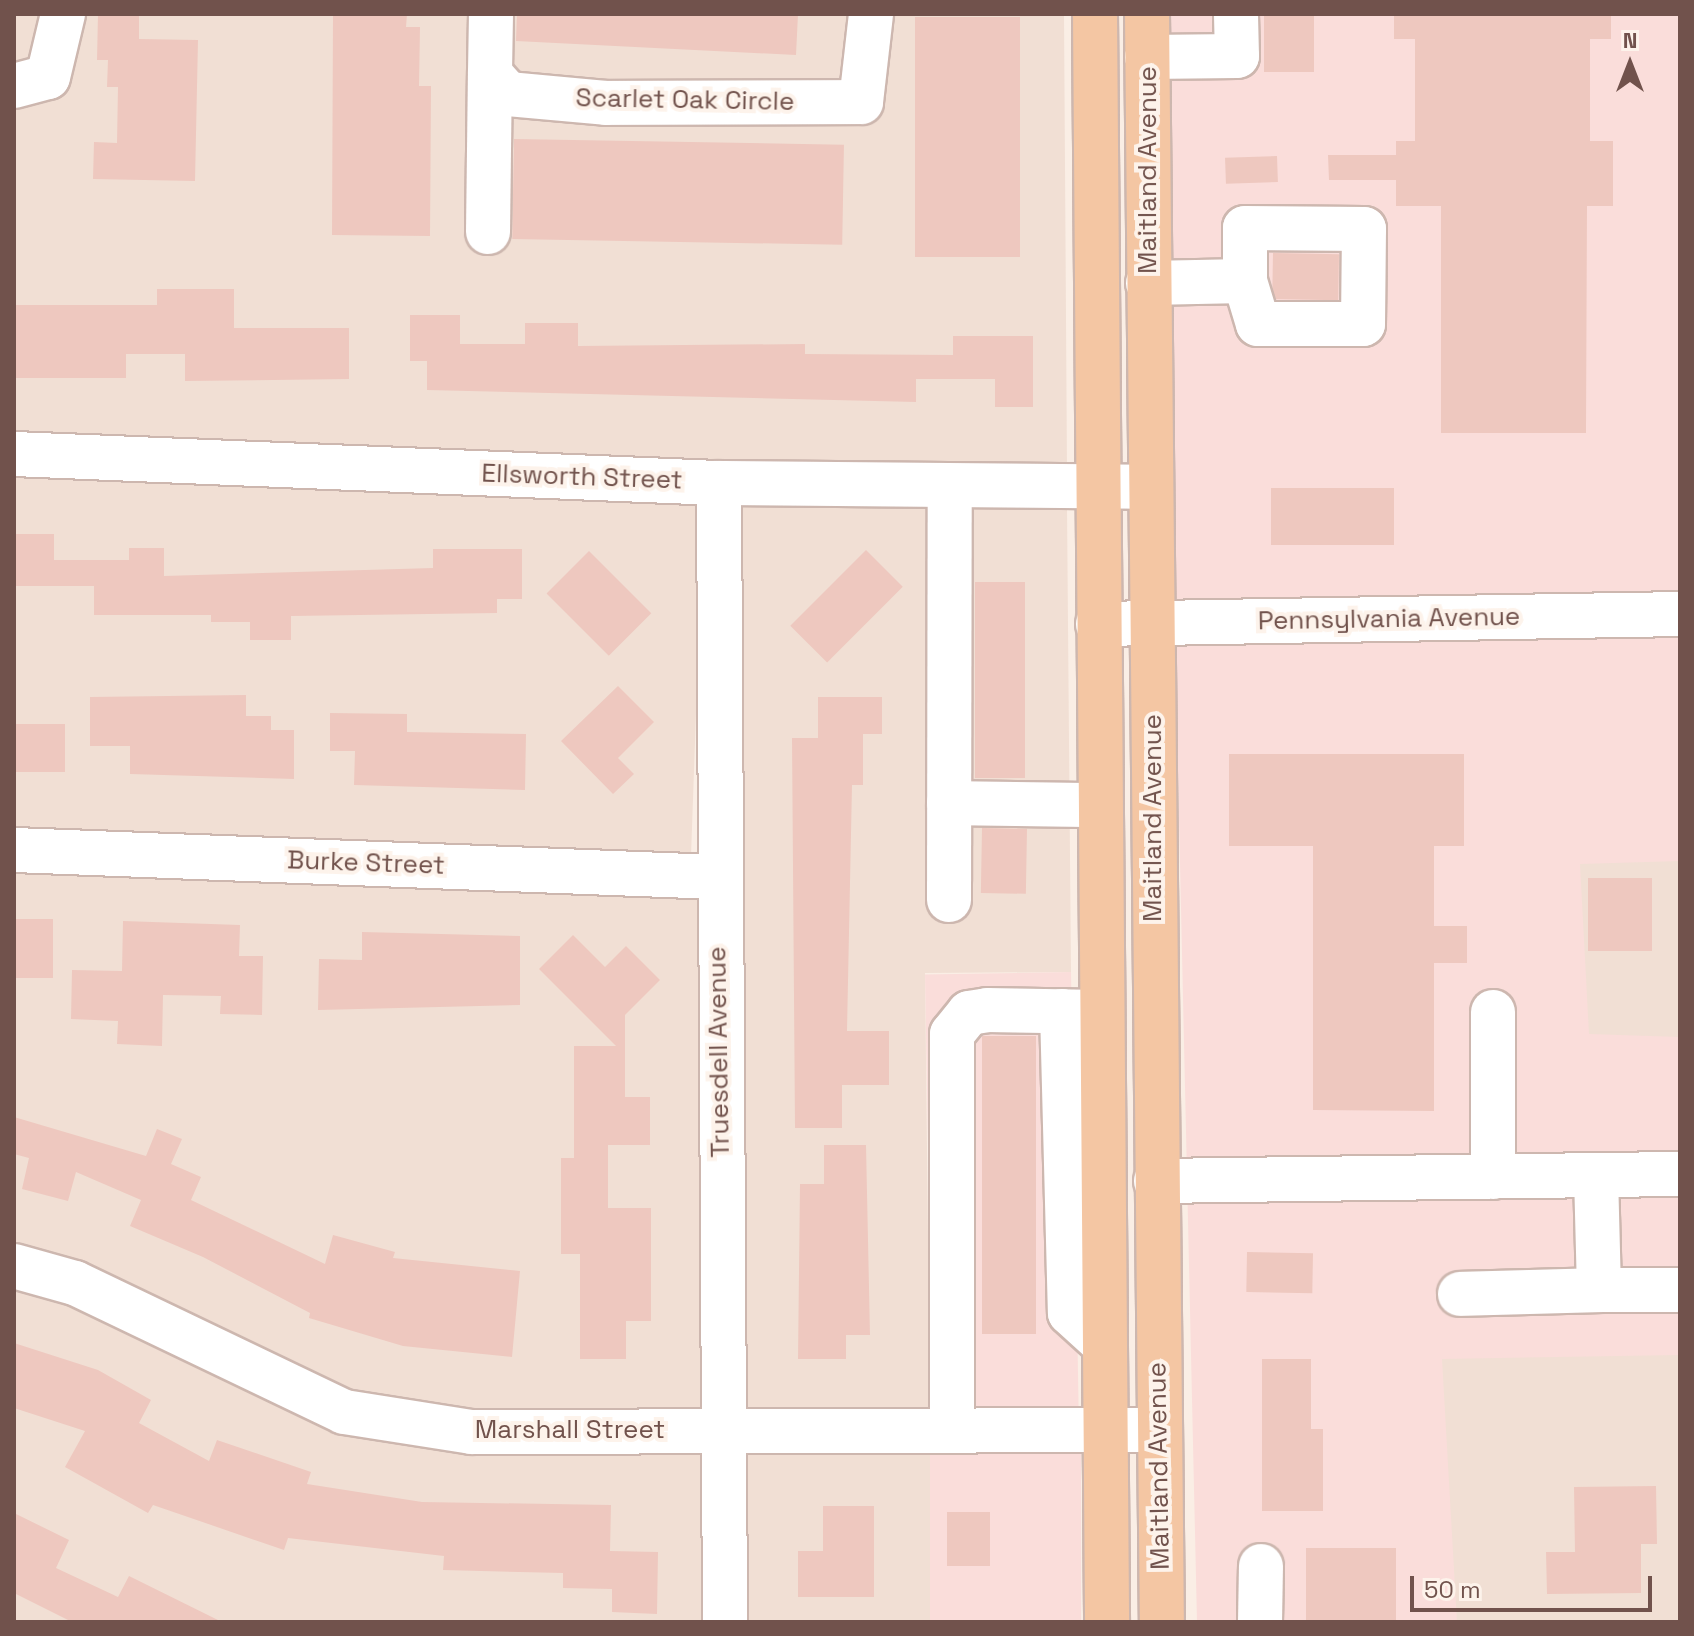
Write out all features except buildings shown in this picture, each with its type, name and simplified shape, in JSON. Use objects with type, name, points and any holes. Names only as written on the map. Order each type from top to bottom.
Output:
[{"type":"main road","name":"Maitland Avenue","points":[[1095,14],[1100,805],[1082,1011],[1103,1343],[1107,1622]]},
{"type":"main road","name":"Maitland Avenue","points":[[1147,14],[1162,1622]]},
{"type":"street","points":[[14,86],[48,77],[63,14]]},
{"type":"street","points":[[488,232],[491,14]]},
{"type":"street","name":"Scarlet Oak Circle","points":[[490,74],[508,94],[606,103],[861,102],[871,14]]},
{"type":"street","points":[[1147,57],[1237,56],[1236,14]]},
{"type":"street","points":[[1148,283],[1245,281]]},
{"type":"street","name":"Ellsworth Street","points":[[14,454],[719,483],[1151,487]]},
{"type":"street","name":"Truesdell Avenue","points":[[719,483],[717,877],[725,1622]]},
{"type":"street","points":[[949,900],[950,486]]},
{"type":"street","name":"Pennsylvania Avenue","points":[[1098,624],[1680,614]]},
{"type":"street","points":[[949,803],[1100,805]]},
{"type":"street","name":"Burke Street","points":[[14,850],[717,877]]},
{"type":"street","points":[[952,1429],[952,1034],[969,1013],[1082,1011]]},
{"type":"street","points":[[1493,1012],[1493,1177]]},
{"type":"street","points":[[1156,1181],[1680,1174]]},
{"type":"street","points":[[1596,1175],[1599,1290]]},
{"type":"street","name":"Marshall Street","points":[[14,1266],[75,1283],[344,1412],[471,1432],[1158,1430]]},
{"type":"street","points":[[1460,1294],[1677,1290]]},
{"type":"street","points":[[1260,1622],[1261,1566]]},
{"type":"shaded area","points":[[14,14],[47,14],[35,62],[14,67]]},
{"type":"shaded area","points":[[79,14],[475,14],[471,250],[504,251],[506,112],[861,121],[888,14],[1064,14],[1067,469],[719,464],[14,435],[14,105]]},
{"type":"shaded area","points":[[508,14],[854,14],[846,83],[607,84],[516,76],[507,66]]},
{"type":"shaded area","points":[[1168,14],[1680,14],[1680,604],[1168,604]]},
{"type":"shaded area","points":[[14,472],[704,496],[691,855],[14,831]]},
{"type":"shaded area","points":[[736,501],[1067,507],[1071,972],[925,973],[930,1410],[739,1410]]},
{"type":"shaded area","points":[[1680,633],[1680,861],[1580,864],[1589,1034],[1680,1037],[1680,1355],[1442,1359],[1457,1622],[1197,1622],[1175,641]]},
{"type":"shaded area","points":[[1580,861],[1680,861],[1680,1037],[1580,1037]]},
{"type":"shaded area","points":[[14,868],[701,895],[706,1410],[472,1413],[349,1394],[14,1247]]},
{"type":"shaded area","points":[[1071,972],[1079,1411],[933,1413],[925,975]]},
{"type":"shaded area","points":[[14,1286],[69,1301],[342,1430],[706,1447],[708,1622],[14,1622]]},
{"type":"shaded area","points":[[1442,1355],[1680,1355],[1680,1622],[1442,1622]]},
{"type":"shaded area","points":[[739,1447],[930,1447],[930,1622],[739,1622]]},
{"type":"shaded area","points":[[930,1448],[1081,1448],[1081,1622],[930,1622]]}]
